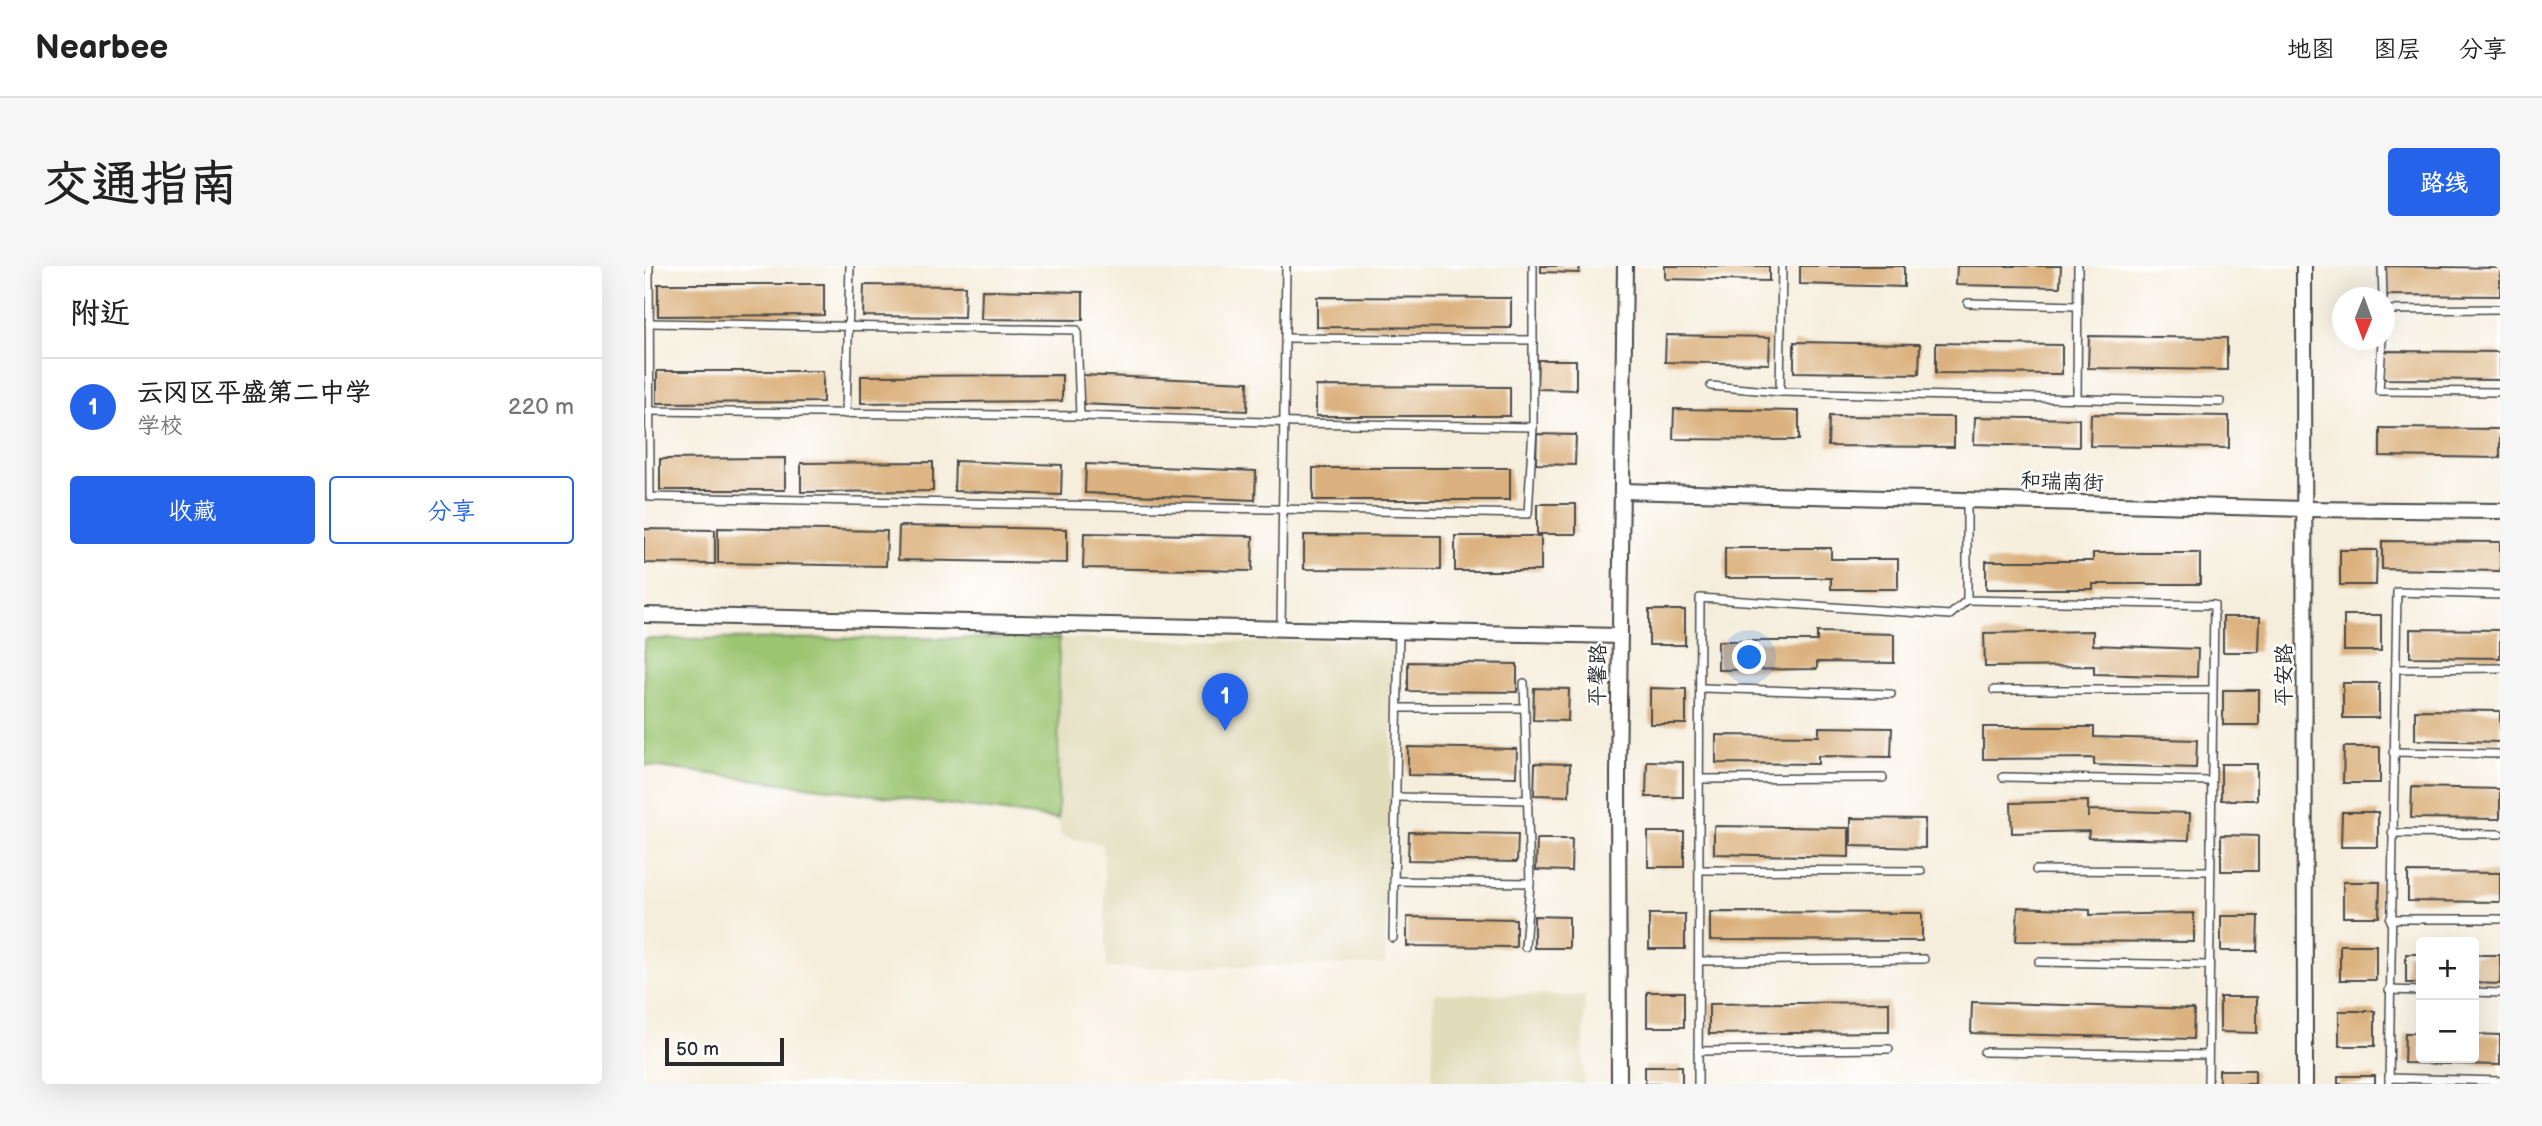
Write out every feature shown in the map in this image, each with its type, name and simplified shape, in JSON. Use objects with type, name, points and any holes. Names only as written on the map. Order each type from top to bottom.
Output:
[{"type":"street","name":"平馨路","points":[[1619,1084],[1620,636],[1625,266]]},
{"type":"street","name":"平安路","points":[[2304,266],[2305,1084]]},
{"type":"street","name":"和瑞南街","points":[[1622,491],[2304,509],[2500,511]]},
{"type":"street","points":[[644,615],[1620,636]]},
{"type":"lane","points":[[649,266],[650,497],[1528,514],[1533,426],[1533,266]]},
{"type":"lane","points":[[846,414],[850,266]]},
{"type":"lane","points":[[1281,629],[1286,266]]},
{"type":"lane","points":[[1780,392],[1782,266]]},
{"type":"lane","points":[[2077,398],[2078,266]]},
{"type":"lane","points":[[2382,266],[2383,287]]},
{"type":"lane","points":[[1968,303],[2078,306]]},
{"type":"lane","points":[[2395,310],[2500,309]]},
{"type":"lane","points":[[649,323],[1077,330],[1080,416]]},
{"type":"lane","points":[[1284,338],[1533,340]]},
{"type":"lane","points":[[2381,350],[2379,391],[2500,391]]},
{"type":"lane","points":[[1711,386],[1780,392],[2221,402]]},
{"type":"lane","points":[[648,411],[1080,416],[1283,423],[1533,426]]},
{"type":"lane","points":[[1967,500],[1967,600]]},
{"type":"lane","points":[[2500,595],[2397,592],[2389,990],[2389,1081],[2500,1081]]},
{"type":"lane","points":[[1698,1084],[1702,688],[1700,598],[1950,615],[1967,600],[2214,605],[2208,1084]]},
{"type":"lane","points":[[1393,938],[1399,631]]},
{"type":"lane","points":[[2395,669],[2500,667]]},
{"type":"lane","points":[[1524,683],[1530,883],[1525,947]]},
{"type":"lane","points":[[1702,688],[1891,694]]},
{"type":"lane","points":[[1994,690],[2212,690]]},
{"type":"lane","points":[[1398,708],[1524,708]]},
{"type":"lane","points":[[2393,752],[2500,754]]},
{"type":"lane","points":[[2003,777],[2211,781]]},
{"type":"lane","points":[[1701,779],[1882,778]]},
{"type":"lane","points":[[1396,797],[1529,800]]},
{"type":"lane","points":[[2392,833],[2500,834]]},
{"type":"lane","points":[[1700,870],[1921,871]]},
{"type":"lane","points":[[2036,870],[2210,871]]},
{"type":"lane","points":[[1394,881],[1530,883]]},
{"type":"lane","points":[[2390,919],[2500,919]]},
{"type":"lane","points":[[1699,961],[1924,959]]},
{"type":"lane","points":[[2039,962],[2209,965]]},
{"type":"lane","points":[[2389,990],[2416,991]]},
{"type":"lane","points":[[2479,992],[2500,993]]},
{"type":"lane","points":[[1698,1051],[1889,1049]]},
{"type":"lane","points":[[1984,1052],[2208,1055]]},
{"type":"shaded area","points":[[1059,638],[1257,642],[1395,638],[1385,964],[1107,968],[1103,845],[1061,836],[1058,819]]},
{"type":"shaded area","points":[[1434,993],[1585,996],[1583,1084],[1432,1084]]},
{"type":"green space","points":[[1059,638],[1058,819],[644,765],[644,639]]},
{"type":"building","points":[[1541,266],[1580,266],[1579,273],[1541,272]]},
{"type":"building","points":[[1665,266],[1769,266],[1769,281],[1665,279]]},
{"type":"building","points":[[1800,266],[1904,266],[1904,287],[1800,284]]},
{"type":"building","points":[[1957,266],[2061,266],[2060,287],[1956,285]]},
{"type":"building","points":[[2383,266],[2500,268],[2500,296],[2395,295],[2395,287],[2383,287]]},
{"type":"building","points":[[658,284],[824,284],[824,315],[658,316]]},
{"type":"building","points":[[864,285],[965,286],[964,317],[863,316]]},
{"type":"building","points":[[982,290],[1083,292],[1083,320],[981,319]]},
{"type":"building","points":[[1317,297],[1511,298],[1511,328],[1317,327]]},
{"type":"building","points":[[1666,335],[1770,337],[1769,364],[1665,362]]},
{"type":"building","points":[[2089,336],[2227,338],[2227,370],[2088,368]]},
{"type":"building","points":[[1794,342],[1920,344],[1919,374],[1794,372]]},
{"type":"building","points":[[1936,343],[2062,345],[2062,374],[1936,373]]},
{"type":"building","points":[[2384,351],[2500,352],[2500,380],[2384,379]]},
{"type":"building","points":[[1538,360],[1576,360],[1576,390],[1537,389]]},
{"type":"building","points":[[657,371],[823,371],[823,402],[657,403]]},
{"type":"building","points":[[1062,375],[1062,401],[861,403],[861,376]]},
{"type":"building","points":[[1081,375],[1248,382],[1247,411],[1080,404]]},
{"type":"building","points":[[1316,386],[1510,387],[1510,416],[1316,416]]},
{"type":"building","points":[[1674,409],[1799,411],[1799,440],[1673,439]]},
{"type":"building","points":[[2091,414],[2229,416],[2229,448],[2090,446]]},
{"type":"building","points":[[1829,416],[1954,417],[1954,447],[1828,446]]},
{"type":"building","points":[[1975,417],[2079,419],[2079,447],[1974,444]]},
{"type":"building","points":[[2380,428],[2500,429],[2500,458],[2380,456]]},
{"type":"building","points":[[1537,434],[1576,435],[1575,465],[1536,464]]},
{"type":"building","points":[[785,458],[785,490],[660,490],[660,459]]},
{"type":"building","points":[[955,461],[1062,465],[1061,495],[954,491]]},
{"type":"building","points":[[933,462],[933,491],[801,492],[801,463]]},
{"type":"building","points":[[1086,464],[1256,471],[1255,500],[1085,493]]},
{"type":"building","points":[[1313,468],[1510,468],[1510,500],[1313,500]]},
{"type":"building","points":[[1537,504],[1576,504],[1576,534],[1537,534]]},
{"type":"building","points":[[899,526],[1067,529],[1067,563],[898,560]]},
{"type":"building","points":[[718,528],[887,531],[886,566],[718,563]]},
{"type":"building","points":[[644,529],[715,530],[715,564],[644,563]]},
{"type":"building","points":[[1084,533],[1253,536],[1252,571],[1083,568]]},
{"type":"building","points":[[1304,535],[1441,536],[1441,570],[1304,569]]},
{"type":"building","points":[[1455,536],[1541,536],[1541,571],[1455,571]]},
{"type":"building","points":[[2382,541],[2500,542],[2500,571],[2382,569]]},
{"type":"building","points":[[1725,548],[1831,548],[1831,559],[1898,559],[1898,589],[1831,589],[1831,578],[1725,578]]},
{"type":"building","points":[[2340,550],[2377,550],[2376,585],[2340,585]]},
{"type":"building","points":[[2093,553],[2200,553],[2200,584],[2093,584],[2093,589],[1986,589],[1986,561],[2093,561]]},
{"type":"building","points":[[1649,610],[1685,610],[1685,645],[1649,645]]},
{"type":"building","points":[[2344,615],[2381,615],[2381,651],[2344,651]]},
{"type":"building","points":[[2223,617],[2260,617],[2259,652],[2223,652]]},
{"type":"building","points":[[2410,629],[2500,630],[2500,658],[2410,657]]},
{"type":"building","points":[[2093,631],[2093,645],[2198,649],[2197,677],[2094,674],[2094,666],[1985,667],[1984,633]]},
{"type":"building","points":[[1817,632],[1894,634],[1894,663],[1817,662],[1817,669],[1718,670],[1718,641],[1817,641]]},
{"type":"building","points":[[1408,662],[1517,664],[1517,692],[1408,691]]},
{"type":"building","points":[[2343,683],[2379,683],[2379,718],[2343,718]]},
{"type":"building","points":[[1534,688],[1569,689],[1568,721],[1533,720]]},
{"type":"building","points":[[1650,688],[1686,689],[1686,724],[1650,724]]},
{"type":"building","points":[[2223,690],[2259,690],[2259,725],[2223,725]]},
{"type":"building","points":[[2415,710],[2500,711],[2500,742],[2415,740]]},
{"type":"building","points":[[1819,727],[1892,728],[1891,757],[1818,756],[1818,764],[1716,763],[1716,735],[1819,736]]},
{"type":"building","points":[[1983,727],[2094,727],[2094,737],[2197,740],[2196,768],[2094,765],[2094,758],[1983,759]]},
{"type":"building","points":[[1408,747],[1517,749],[1516,777],[1408,775]]},
{"type":"building","points":[[2344,747],[2380,747],[2380,783],[2343,783]]},
{"type":"building","points":[[1647,761],[1683,762],[1683,797],[1646,797]]},
{"type":"building","points":[[1535,763],[1570,764],[1569,796],[1534,795]]},
{"type":"building","points":[[2221,764],[2257,764],[2257,800],[2221,800]]},
{"type":"building","points":[[2412,787],[2500,789],[2500,819],[2411,818]]},
{"type":"building","points":[[2088,801],[2088,818],[2089,810],[2190,813],[2189,840],[2088,838],[2089,831],[2012,833],[2011,803]]},
{"type":"building","points":[[2342,812],[2378,812],[2378,847],[2341,847]]},
{"type":"building","points":[[1851,818],[1925,819],[1925,848],[1851,846]]},
{"type":"building","points":[[1714,826],[1849,828],[1849,857],[1714,854]]},
{"type":"building","points":[[1409,832],[1518,834],[1517,862],[1408,860]]},
{"type":"building","points":[[1648,832],[1684,832],[1684,867],[1648,867]]},
{"type":"building","points":[[2221,835],[2258,836],[2258,871],[2221,871]]},
{"type":"building","points":[[1537,839],[1572,839],[1571,871],[1536,870]]},
{"type":"building","points":[[2408,872],[2500,873],[2500,902],[2408,901]]},
{"type":"building","points":[[2343,882],[2380,882],[2379,917],[2343,917]]},
{"type":"building","points":[[2018,907],[2090,910],[2090,915],[2194,913],[2194,942],[2016,941]]},
{"type":"building","points":[[1710,912],[1922,913],[1922,941],[1710,940]]},
{"type":"building","points":[[1649,914],[1685,914],[1685,949],[1649,949]]},
{"type":"building","points":[[1534,916],[1569,917],[1569,948],[1534,948]]},
{"type":"building","points":[[2221,916],[2258,916],[2257,951],[2221,951]]},
{"type":"building","points":[[1407,917],[1516,919],[1516,947],[1407,946]]},
{"type":"building","points":[[2340,945],[2376,945],[2376,980],[2340,980]]},
{"type":"building","points":[[2406,954],[2416,954],[2416,983],[2406,983]]},
{"type":"building","points":[[2479,955],[2500,955],[2500,984],[2479,983]]},
{"type":"building","points":[[1647,992],[1684,992],[1684,1027],[1647,1027]]},
{"type":"building","points":[[2220,997],[2257,997],[2257,1033],[2220,1032]]},
{"type":"building","points":[[1889,1002],[1889,1032],[1709,1034],[1709,1004]]},
{"type":"building","points":[[1972,1002],[2194,1009],[2193,1039],[1971,1033]]},
{"type":"building","points":[[2339,1011],[2375,1011],[2375,1046],[2339,1046]]},
{"type":"building","points":[[2405,1033],[2416,1033],[2416,1063],[2479,1063],[2479,1034],[2500,1035],[2500,1065],[2404,1063]]},
{"type":"building","points":[[1645,1066],[1682,1066],[1682,1084],[1645,1084]]},
{"type":"building","points":[[2219,1070],[2255,1070],[2255,1084],[2219,1084]]},
{"type":"building","points":[[2338,1076],[2375,1076],[2375,1084],[2338,1084]]},
{"type":"place","name":"云冈区平盛第二中学","points":[[1225,731]]}]
